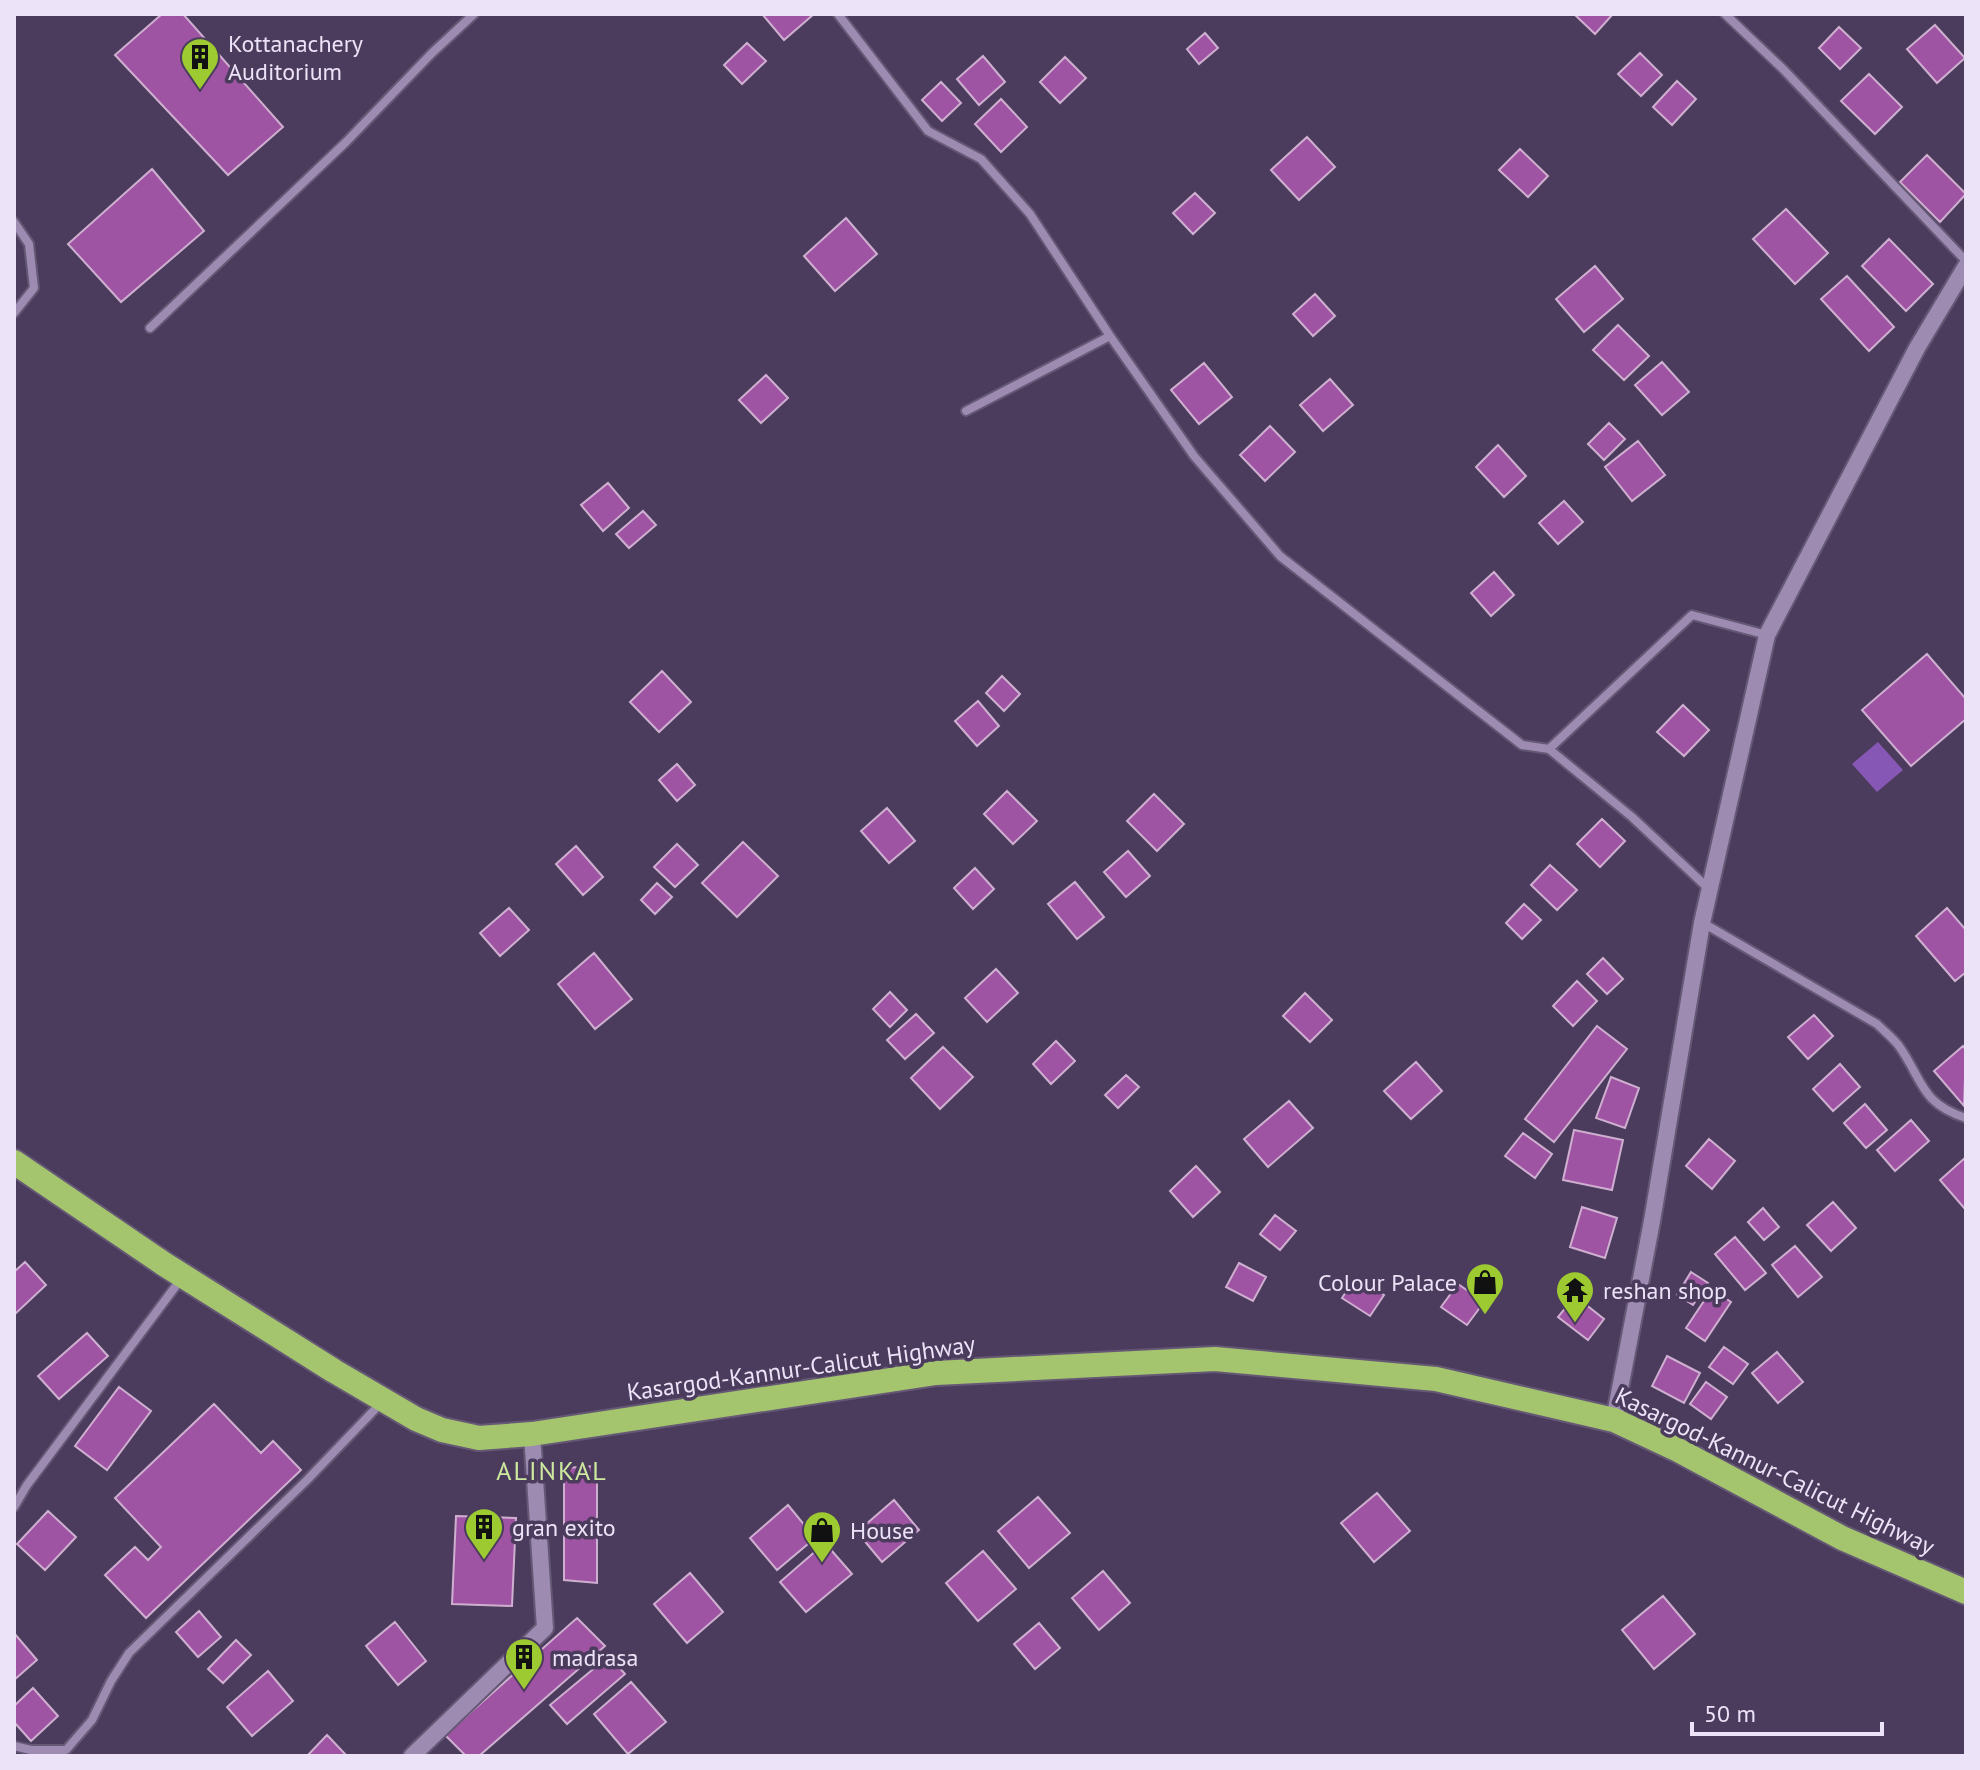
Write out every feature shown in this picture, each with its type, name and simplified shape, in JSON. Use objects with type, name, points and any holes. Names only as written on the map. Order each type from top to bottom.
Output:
[{"type":"highway","name":"Kasargod-Kannur-Calicut Highway","points":[[14,1162],[184,1276],[384,1400],[442,1430],[479,1438],[532,1434],[936,1373],[1215,1359],[1436,1379],[1614,1420],[1678,1450],[1842,1538],[1966,1592]]},
{"type":"main road","points":[[1614,1420],[1652,1221],[1702,923],[1767,635],[1917,348],[1966,264]]},
{"type":"main road","points":[[412,1756],[545,1628],[532,1434]]},
{"type":"street","points":[[150,328],[346,142],[474,14]]},
{"type":"street","points":[[838,14],[928,131],[981,159],[1030,214],[1194,456],[1280,556],[1522,745],[1549,749],[1632,817],[1710,890]]},
{"type":"street","points":[[1725,14],[1783,69],[1966,264]]},
{"type":"street","points":[[14,222],[29,244],[34,288],[14,313]]},
{"type":"street","points":[[966,411],[1110,336]]},
{"type":"street","points":[[1549,749],[1692,615],[1767,635]]},
{"type":"street","points":[[1702,923],[1877,1024],[1898,1045],[1925,1094],[1952,1113],[1966,1118]]},
{"type":"street","points":[[14,1507],[27,1485],[184,1276]]},
{"type":"street","points":[[14,1746],[31,1750],[66,1750],[92,1720],[129,1653],[307,1480],[384,1400]]},
{"type":"shaded area","points":[[1878,742],[1903,770],[1877,792],[1852,764]]},
{"type":"building","name":"Kottanachery Auditorium","points":[[162,14],[183,14],[283,127],[228,175],[115,55]]},
{"type":"building","points":[[762,14],[814,14],[784,40]]},
{"type":"building","points":[[1574,14],[1613,14],[1595,34]]},
{"type":"building","points":[[1935,25],[1965,58],[1937,83],[1907,49]]},
{"type":"building","points":[[1839,27],[1861,48],[1840,69],[1819,48]]},
{"type":"building","points":[[1205,33],[1218,48],[1199,64],[1187,49]]},
{"type":"building","points":[[747,43],[766,61],[742,84],[724,65]]},
{"type":"building","points":[[1640,53],[1662,75],[1641,96],[1618,74]]},
{"type":"building","points":[[983,56],[1005,82],[979,105],[957,79]]},
{"type":"building","points":[[1065,57],[1086,78],[1060,103],[1040,82]]},
{"type":"building","points":[[1869,74],[1902,107],[1875,134],[1841,101]]},
{"type":"building","points":[[1677,81],[1696,99],[1672,125],[1653,107]]},
{"type":"building","points":[[941,82],[961,103],[942,121],[922,100]]},
{"type":"building","points":[[1001,99],[1027,127],[1001,152],[975,124]]},
{"type":"building","points":[[1307,137],[1335,167],[1299,200],[1271,170]]},
{"type":"building","points":[[1520,149],[1548,176],[1528,197],[1499,170]]},
{"type":"building","points":[[1927,155],[1966,194],[1940,222],[1900,182]]},
{"type":"building","points":[[152,169],[204,231],[121,302],[68,244]]},
{"type":"building","points":[[1195,193],[1215,213],[1193,234],[1173,213]]},
{"type":"building","points":[[1786,209],[1828,253],[1795,284],[1753,239]]},
{"type":"building","points":[[846,218],[877,254],[835,291],[804,256]]},
{"type":"building","points":[[1889,239],[1933,284],[1906,311],[1862,266]]},
{"type":"building","points":[[1595,266],[1623,299],[1584,332],[1556,299]]},
{"type":"building","points":[[1847,276],[1894,327],[1869,351],[1821,299]]},
{"type":"building","points":[[1315,294],[1335,316],[1313,336],[1293,314]]},
{"type":"building","points":[[1618,325],[1649,356],[1624,380],[1593,350]]},
{"type":"building","points":[[1662,362],[1689,392],[1662,415],[1635,385]]},
{"type":"building","points":[[1204,363],[1232,397],[1199,424],[1171,390]]},
{"type":"building","points":[[766,375],[788,398],[761,423],[739,400]]},
{"type":"building","points":[[1330,379],[1353,405],[1323,431],[1300,405]]},
{"type":"building","points":[[1609,423],[1625,439],[1604,460],[1588,444]]},
{"type":"building","points":[[1270,426],[1295,452],[1265,481],[1240,455]]},
{"type":"building","points":[[1638,441],[1665,475],[1632,501],[1605,467]]},
{"type":"building","points":[[1498,445],[1526,476],[1504,497],[1476,467]]},
{"type":"building","points":[[608,483],[629,508],[603,531],[581,505]]},
{"type":"building","points":[[1564,501],[1583,522],[1558,544],[1539,523]]},
{"type":"building","points":[[643,511],[656,525],[629,548],[616,534]]},
{"type":"building","points":[[1494,572],[1514,595],[1491,616],[1471,593]]},
{"type":"building","points":[[1927,654],[1966,699],[1966,719],[1911,766],[1862,710]]},
{"type":"building","points":[[662,671],[691,702],[659,732],[630,702]]},
{"type":"building","points":[[1002,676],[1020,694],[1004,711],[986,693]]},
{"type":"building","points":[[978,701],[999,726],[977,746],[955,721]]},
{"type":"building","points":[[1683,705],[1709,730],[1684,756],[1657,732]]},
{"type":"building","points":[[677,764],[695,785],[677,801],[659,780]]},
{"type":"building","points":[[1007,791],[1037,821],[1013,844],[984,814]]},
{"type":"building","points":[[1154,794],[1184,824],[1157,851],[1127,821]]},
{"type":"building","points":[[887,808],[915,841],[889,863],[861,831]]},
{"type":"building","points":[[1602,819],[1625,841],[1600,867],[1577,844]]},
{"type":"building","points":[[743,842],[778,876],[737,917],[702,883]]},
{"type":"building","points":[[677,844],[698,865],[675,887],[654,867]]},
{"type":"building","points":[[576,846],[603,877],[583,895],[556,864]]},
{"type":"building","points":[[1128,851],[1150,876],[1126,897],[1104,872]]},
{"type":"building","points":[[1550,865],[1577,890],[1557,910],[1531,885]]},
{"type":"building","points":[[975,868],[994,889],[973,909],[954,888]]},
{"type":"building","points":[[1075,882],[1104,917],[1077,939],[1048,904]]},
{"type":"building","points":[[657,883],[672,897],[655,914],[641,900]]},
{"type":"building","points":[[1524,904],[1541,920],[1522,939],[1506,923]]},
{"type":"building","points":[[509,908],[529,930],[500,956],[480,933]]},
{"type":"building","points":[[1947,908],[1966,930],[1966,972],[1955,981],[1916,936]]},
{"type":"building","points":[[594,953],[632,999],[595,1029],[558,984]]},
{"type":"building","points":[[1603,958],[1623,979],[1607,994],[1587,974]]},
{"type":"building","points":[[996,969],[1018,993],[987,1022],[965,998]]},
{"type":"building","points":[[1577,981],[1597,1001],[1573,1026],[1553,1006]]},
{"type":"building","points":[[890,992],[907,1010],[890,1027],[873,1009]]},
{"type":"building","points":[[1305,993],[1332,1020],[1310,1042],[1283,1016]]},
{"type":"building","points":[[916,1014],[934,1033],[905,1059],[887,1040]]},
{"type":"building","points":[[1814,1015],[1833,1036],[1808,1059],[1788,1037]]},
{"type":"building","points":[[1597,1026],[1627,1049],[1554,1142],[1525,1119]]},
{"type":"building","points":[[1056,1041],[1075,1061],[1051,1084],[1033,1064]]},
{"type":"building","points":[[1963,1046],[1966,1050],[1964,1106],[1934,1071]]},
{"type":"building","points":[[943,1047],[973,1077],[940,1109],[911,1078]]},
{"type":"building","points":[[1416,1062],[1442,1091],[1411,1119],[1384,1091]]},
{"type":"building","points":[[1840,1064],[1860,1087],[1833,1111],[1813,1089]]},
{"type":"building","points":[[1126,1075],[1139,1087],[1118,1108],[1105,1095]]},
{"type":"building","points":[[1611,1077],[1639,1088],[1625,1128],[1596,1118]]},
{"type":"building","points":[[1289,1101],[1313,1128],[1268,1167],[1244,1139]]},
{"type":"building","points":[[1865,1104],[1887,1130],[1866,1148],[1844,1123]]},
{"type":"building","points":[[1911,1120],[1929,1141],[1895,1171],[1877,1150]]},
{"type":"building","points":[[1574,1130],[1623,1140],[1612,1190],[1563,1180]]},
{"type":"building","points":[[1523,1133],[1552,1154],[1535,1178],[1505,1156]]},
{"type":"building","points":[[1709,1139],[1735,1161],[1712,1189],[1686,1166]]},
{"type":"building","points":[[1966,1157],[1966,1208],[1965,1209],[1940,1180]]},
{"type":"building","points":[[1196,1166],[1220,1192],[1193,1217],[1170,1191]]},
{"type":"building","points":[[1833,1202],[1856,1228],[1831,1251],[1807,1225]]},
{"type":"building","points":[[1582,1207],[1617,1218],[1605,1258],[1570,1247]]},
{"type":"building","points":[[1763,1208],[1779,1227],[1764,1240],[1748,1222]]},
{"type":"building","points":[[1275,1215],[1296,1231],[1280,1250],[1260,1234]]},
{"type":"building","points":[[1735,1237],[1766,1273],[1745,1290],[1715,1254]]},
{"type":"building","points":[[1795,1246],[1822,1277],[1798,1297],[1772,1265]]},
{"type":"building","points":[[25,1262],[46,1285],[14,1315],[14,1272]]},
{"type":"building","points":[[1239,1263],[1266,1277],[1253,1301],[1226,1287]]},
{"type":"building","points":[[1691,1272],[1708,1283],[1693,1305],[1677,1295]]},
{"type":"building","points":[[1356,1277],[1384,1295],[1370,1316],[1342,1298]]},
{"type":"building","points":[[1458,1284],[1484,1302],[1467,1325],[1441,1307]]},
{"type":"building","points":[[1712,1289],[1731,1302],[1705,1341],[1686,1328]]},
{"type":"building","points":[[1575,1296],[1604,1319],[1588,1340],[1558,1317]]},
{"type":"building","points":[[87,1333],[108,1356],[59,1399],[38,1376]]},
{"type":"building","points":[[1724,1347],[1748,1364],[1733,1384],[1709,1367]]},
{"type":"building","points":[[1777,1352],[1803,1382],[1778,1403],[1752,1373]]},
{"type":"building","points":[[1667,1356],[1700,1373],[1684,1403],[1652,1386]]},
{"type":"building","points":[[1706,1382],[1727,1397],[1711,1419],[1690,1404]]},
{"type":"building","points":[[119,1387],[151,1411],[107,1470],[75,1446]]},
{"type":"building","points":[[214,1404],[261,1453],[273,1441],[301,1470],[146,1618],[105,1575],[135,1547],[148,1560],[161,1547],[115,1498]]},
{"type":"building","points":[[597,1466],[597,1583],[564,1580],[564,1468]]},
{"type":"building","points":[[1377,1493],[1410,1531],[1374,1562],[1341,1523]]},
{"type":"building","points":[[1038,1497],[1070,1533],[1029,1568],[998,1531]]},
{"type":"building","points":[[894,1500],[919,1530],[882,1562],[857,1532]]},
{"type":"building","points":[[788,1505],[815,1538],[777,1570],[750,1538]]},
{"type":"building","points":[[48,1511],[76,1537],[45,1570],[17,1544]]},
{"type":"building","name":"gran exito","points":[[456,1516],[516,1518],[512,1606],[452,1604]]},
{"type":"building","points":[[825,1543],[852,1574],[806,1612],[780,1582]]},
{"type":"building","points":[[983,1551],[1016,1589],[978,1621],[946,1583]]},
{"type":"building","points":[[1103,1571],[1130,1603],[1099,1630],[1072,1598]]},
{"type":"building","points":[[690,1573],[723,1612],[687,1643],[654,1604]]},
{"type":"building","points":[[1663,1596],[1695,1634],[1654,1669],[1622,1630]]},
{"type":"building","points":[[199,1611],[221,1637],[198,1657],[176,1632]]},
{"type":"building","name":"madrasa","points":[[577,1618],[605,1646],[479,1756],[466,1756],[445,1735]]},
{"type":"building","points":[[395,1622],[426,1661],[398,1685],[366,1646]]},
{"type":"building","points":[[1039,1623],[1060,1648],[1035,1669],[1014,1644]]},
{"type":"building","points":[[14,1633],[37,1660],[14,1680]]},
{"type":"building","points":[[236,1640],[251,1655],[223,1683],[208,1669]]},
{"type":"building","points":[[609,1656],[625,1674],[567,1724],[550,1705]]},
{"type":"building","points":[[268,1671],[293,1701],[252,1736],[227,1707]]},
{"type":"building","points":[[631,1682],[666,1722],[628,1754],[594,1714]]},
{"type":"building","points":[[33,1688],[58,1716],[31,1741],[14,1722],[14,1706]]},
{"type":"building","points":[[327,1735],[347,1756],[307,1756]]},
{"type":"place","name":"Kottanachery Auditorium","points":[[200,91]]},
{"type":"place","name":"Colour Palace","points":[[1485,1316]]},
{"type":"place","name":"reshan shop","points":[[1575,1324]]},
{"type":"place","name":"gran exito","points":[[484,1561]]},
{"type":"place","name":"House","points":[[822,1564]]},
{"type":"place","name":"madrasa","points":[[524,1691]]},
{"type":"district","name":"ALINKAL","points":[[552,1470]]}]
